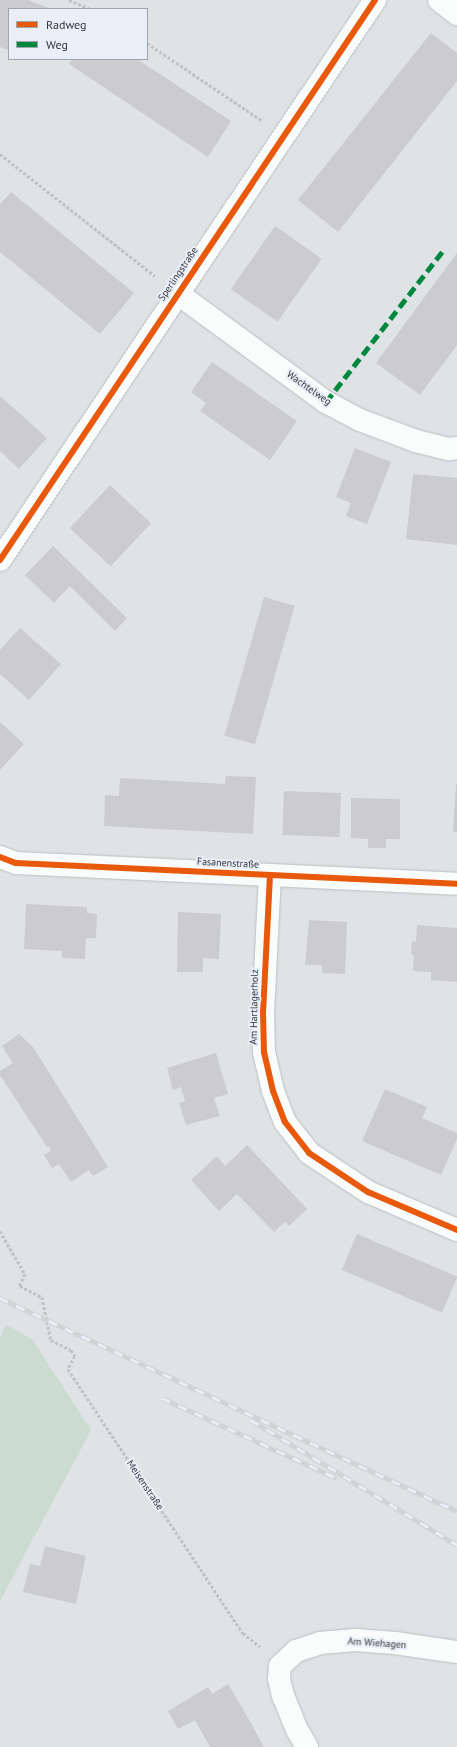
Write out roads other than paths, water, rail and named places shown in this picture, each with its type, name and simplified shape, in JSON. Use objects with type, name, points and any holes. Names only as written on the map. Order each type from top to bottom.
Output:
[{"type":"street","name":"Sperlingstraße","points":[[0,560],[177,293],[375,0]]},
{"type":"street","points":[[439,0],[457,14]]},
{"type":"street","name":"Wachtelweg","points":[[177,293],[326,402],[360,420],[416,441],[449,449],[457,448]]},
{"type":"street","name":"Fasanenstraße","points":[[0,857],[16,863],[457,884]]},
{"type":"street","name":"Am Hartlagerholz","points":[[270,875],[263,1012],[264,1052],[273,1091],[285,1122],[309,1153],[368,1192],[457,1230]]},
{"type":"street","name":"Am Wiehagen","points":[[307,1747],[297,1730],[283,1696],[279,1678],[280,1666],[296,1651],[320,1643],[355,1640],[395,1643],[457,1652]]},
{"type":"railway","points":[[0,1298],[457,1511]]},
{"type":"railway","points":[[162,1398],[337,1478]]},
{"type":"railway","points":[[251,1420],[457,1545]]}]
